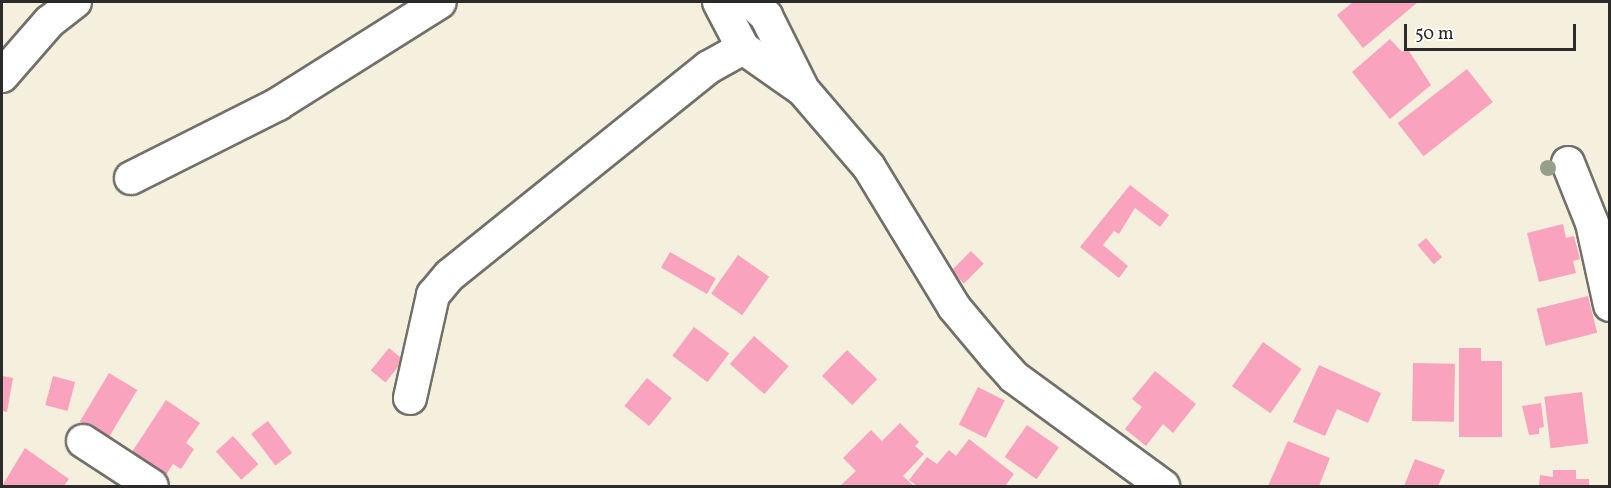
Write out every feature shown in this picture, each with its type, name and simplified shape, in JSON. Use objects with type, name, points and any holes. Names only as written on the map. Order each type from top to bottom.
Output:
[{"type":"street","points":[[2,76],[49,22],[75,2]]},
{"type":"street","points":[[131,178],[278,104],[440,2]]},
{"type":"street","points":[[719,2],[743,48],[802,90],[869,167],[954,307],[1014,377],[1163,486]]},
{"type":"street","points":[[766,6],[802,90]]},
{"type":"street","points":[[410,398],[433,295],[450,275],[708,68],[743,48]]},
{"type":"street","points":[[1568,163],[1592,223],[1610,306]]},
{"type":"street","points":[[83,441],[152,486]]},
{"type":"building","points":[[1353,2],[1418,2],[1363,48],[1337,15]]},
{"type":"building","points":[[1390,39],[1402,52],[1407,48],[1431,85],[1390,119],[1352,72]]},
{"type":"building","points":[[1467,69],[1493,102],[1424,156],[1398,123]]},
{"type":"building","points":[[1130,185],[1169,215],[1160,227],[1135,208],[1119,234],[1114,231],[1103,245],[1128,266],[1119,278],[1080,247]]},
{"type":"building","points":[[1563,224],[1566,238],[1574,236],[1580,259],[1573,261],[1576,273],[1539,282],[1527,233]]},
{"type":"building","points":[[1426,238],[1442,257],[1434,264],[1418,245]]},
{"type":"building","points":[[971,251],[984,264],[964,284],[951,271]]},
{"type":"building","points":[[670,252],[716,279],[707,294],[661,268]]},
{"type":"building","points":[[738,255],[769,277],[742,315],[711,294]]},
{"type":"building","points":[[1588,296],[1597,333],[1546,346],[1537,309]]},
{"type":"building","points":[[694,327],[729,353],[707,382],[672,356]]},
{"type":"building","points":[[754,336],[789,366],[764,394],[730,364]]},
{"type":"building","points":[[1263,342],[1302,369],[1271,413],[1232,386]]},
{"type":"building","points":[[389,348],[404,360],[386,382],[371,371]]},
{"type":"building","points":[[1459,348],[1481,348],[1481,361],[1502,361],[1502,437],[1459,437]]},
{"type":"building","points":[[847,350],[877,379],[852,405],[822,376]]},
{"type":"building","points":[[1413,363],[1455,364],[1454,422],[1412,421]]},
{"type":"building","points":[[1319,365],[1381,393],[1368,423],[1337,409],[1325,436],[1293,422]]},
{"type":"building","points":[[1155,371],[1196,404],[1173,433],[1163,424],[1146,446],[1125,429],[1142,407],[1132,399]]},
{"type":"building","points":[[109,373],[137,390],[108,439],[80,422]]},
{"type":"building","points":[[2,376],[13,378],[7,412],[2,411]]},
{"type":"building","points":[[53,376],[75,382],[67,411],[45,405]]},
{"type":"building","points":[[647,378],[672,398],[649,426],[624,406]]},
{"type":"building","points":[[978,387],[1005,401],[986,438],[959,424]]},
{"type":"building","points":[[1582,392],[1588,444],[1551,448],[1544,397]]},
{"type":"building","points":[[166,400],[200,423],[186,443],[194,449],[181,469],[173,464],[164,478],[130,455]]},
{"type":"building","points":[[1541,403],[1544,427],[1539,428],[1539,434],[1529,435],[1522,406]]},
{"type":"building","points":[[268,421],[292,453],[275,466],[251,434]]},
{"type":"building","points":[[900,423],[919,442],[915,446],[924,454],[903,476],[914,486],[840,486],[856,471],[843,458],[871,430],[882,441]]},
{"type":"building","points":[[1027,425],[1059,447],[1037,479],[1005,457]]},
{"type":"building","points":[[233,436],[258,464],[241,480],[216,451]]},
{"type":"building","points":[[969,439],[1014,474],[1005,486],[917,486],[909,480],[927,457],[937,464],[949,450],[956,456]]},
{"type":"building","points":[[1288,441],[1330,458],[1319,486],[1268,486]]},
{"type":"building","points":[[25,448],[69,479],[64,486],[2,486]]},
{"type":"building","points":[[1415,459],[1445,470],[1438,486],[1404,486]]},
{"type":"building","points":[[1553,470],[1576,470],[1576,479],[1589,479],[1589,486],[1539,486],[1540,475],[1553,477]]}]
